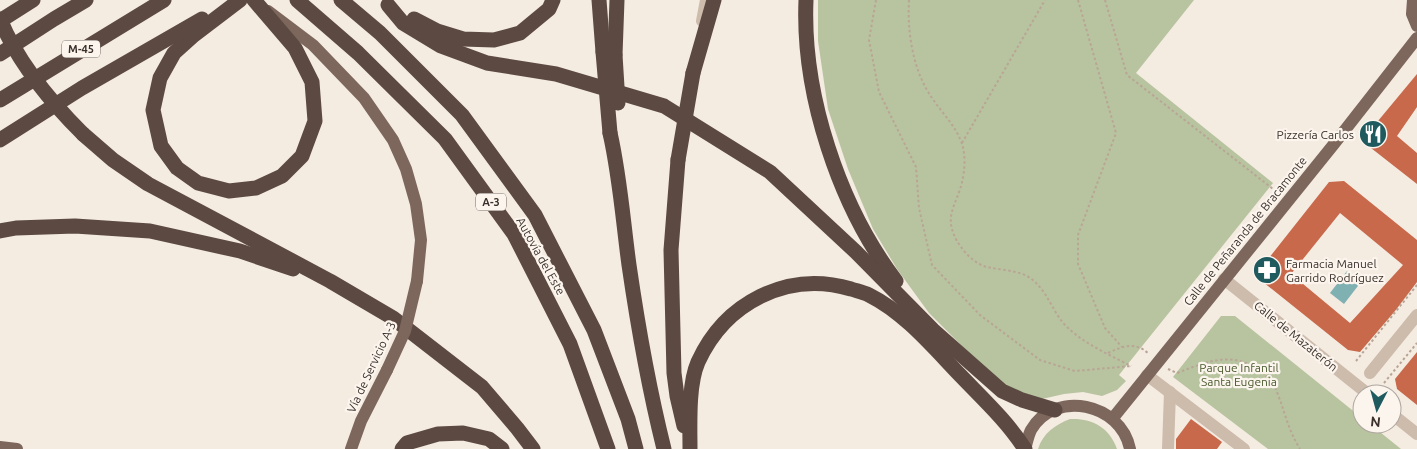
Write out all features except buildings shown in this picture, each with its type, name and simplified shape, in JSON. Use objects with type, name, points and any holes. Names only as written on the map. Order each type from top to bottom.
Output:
[{"type":"highway","points":[[34,0],[0,20],[37,82],[83,134],[113,160],[148,184],[330,280],[393,318],[482,387],[533,449]]},
{"type":"highway","points":[[0,44],[86,0]]},
{"type":"highway","name":"M-45","points":[[0,100],[69,56],[164,0]]},
{"type":"highway","points":[[0,140],[82,88],[236,0]]},
{"type":"highway","points":[[240,0],[194,35],[174,53],[160,78],[153,110],[161,146],[177,168],[198,183],[229,191],[256,188],[282,176],[302,156],[315,121],[312,82],[295,48],[254,0]]},
{"type":"highway","name":"Autovía del Este","points":[[340,0],[380,33],[462,116],[535,215],[594,330],[628,418],[636,449]]},
{"type":"highway","points":[[385,3],[436,31],[463,39],[494,40],[520,33],[549,9],[553,0]]},
{"type":"highway","points":[[599,0],[609,54],[629,268],[654,410],[664,449]]},
{"type":"highway","points":[[609,54],[618,0]]},
{"type":"highway","points":[[690,449],[674,372],[671,250],[678,160],[693,73],[714,0]]},
{"type":"highway","points":[[806,0],[810,63],[817,106],[834,168],[858,222],[884,266],[933,330]]},
{"type":"highway","name":"Autovía del Este","points":[[300,2],[358,53],[445,139],[514,234],[570,344],[608,449]]},
{"type":"highway","points":[[385,3],[403,23],[441,46],[487,63],[556,74],[664,106],[770,172],[856,252],[933,330],[1002,391],[1022,400],[1055,410]]},
{"type":"highway","points":[[0,54],[54,18]]},
{"type":"highway","points":[[0,106],[69,56]]},
{"type":"highway","points":[[0,230],[75,226],[150,231],[240,251],[330,280]]},
{"type":"highway","points":[[690,449],[691,398],[697,364],[716,331],[740,307],[769,292],[800,283],[834,284],[868,295],[895,312],[925,339],[1012,428],[1025,449]]},
{"type":"highway","points":[[402,449],[407,443],[438,434],[463,433],[488,440],[502,449]]},
{"type":"main road","name":"Vía de Servicio A-3","points":[[254,0],[313,45],[364,98],[393,140],[406,169],[416,204],[421,240],[417,281],[405,332],[350,449]]},
{"type":"main road","points":[[1413,0],[1412,14],[1417,26]]},
{"type":"main road","name":"Calle de Peñaranda de Bracamonte","points":[[1113,418],[1417,38]]},
{"type":"main road","points":[[1025,449],[1030,431],[1040,419],[1055,410],[1076,405],[1096,408],[1113,418],[1129,441],[1130,449]]},
{"type":"main road","points":[[0,448],[17,449]]},
{"type":"street","points":[[693,73],[706,0]]},
{"type":"street","name":"Calle de Mazaterón","points":[[1224,279],[1355,384]]},
{"type":"street","points":[[1370,373],[1417,315]]},
{"type":"street","points":[[1147,375],[1244,449]]},
{"type":"street","points":[[1168,449],[1170,392]]},
{"type":"street","points":[[1402,422],[1417,434]]},
{"type":"path","points":[[876,0],[869,40],[879,92],[916,167],[919,208],[932,265],[980,315],[1040,360],[1075,371],[1131,366],[1091,346],[1063,323],[1046,295],[1028,277],[1008,270],[984,266],[970,257],[956,239],[951,227],[952,207],[962,183],[965,164],[962,143],[950,120],[931,97],[922,79],[913,52],[909,27],[909,0]]},
{"type":"path","points":[[962,143],[1045,0]]},
{"type":"path","points":[[1078,0],[1116,134],[1078,235],[1078,264],[1105,328],[1122,347]]},
{"type":"path","points":[[1105,0],[1127,75],[1273,189]]},
{"type":"path","points":[[1356,361],[1417,285]]},
{"type":"path","points":[[1384,383],[1417,343]]},
{"type":"path","points":[[1107,353],[1122,347],[1136,345],[1144,350]]},
{"type":"path","points":[[1177,373],[1209,361],[1232,359],[1251,364],[1266,375],[1277,390],[1291,434],[1300,449]]},
{"type":"green space","points":[[818,0],[1194,0],[1136,73],[1273,183],[1119,375],[1126,381],[1117,390],[1102,396],[1083,392],[1042,399],[1003,387],[929,313],[897,269],[873,229],[848,169],[828,109],[818,41]]},
{"type":"green space","name":"Parque Infantil Santa Eugenia","points":[[1221,316],[1235,316],[1352,410],[1352,434],[1382,434],[1401,449],[1268,449],[1173,377]]},
{"type":"green space","points":[[1070,419],[1086,420],[1099,425],[1114,441],[1117,449],[1038,449],[1043,438],[1050,430]]},
{"type":"water","points":[[1347,271],[1361,282],[1344,304],[1330,293]]},
{"type":"place","name":"Pizzería Carlos","points":[[1373,134]]},
{"type":"place","name":"Farmacia Manuel Garrido Rodríguez","points":[[1267,270]]}]
